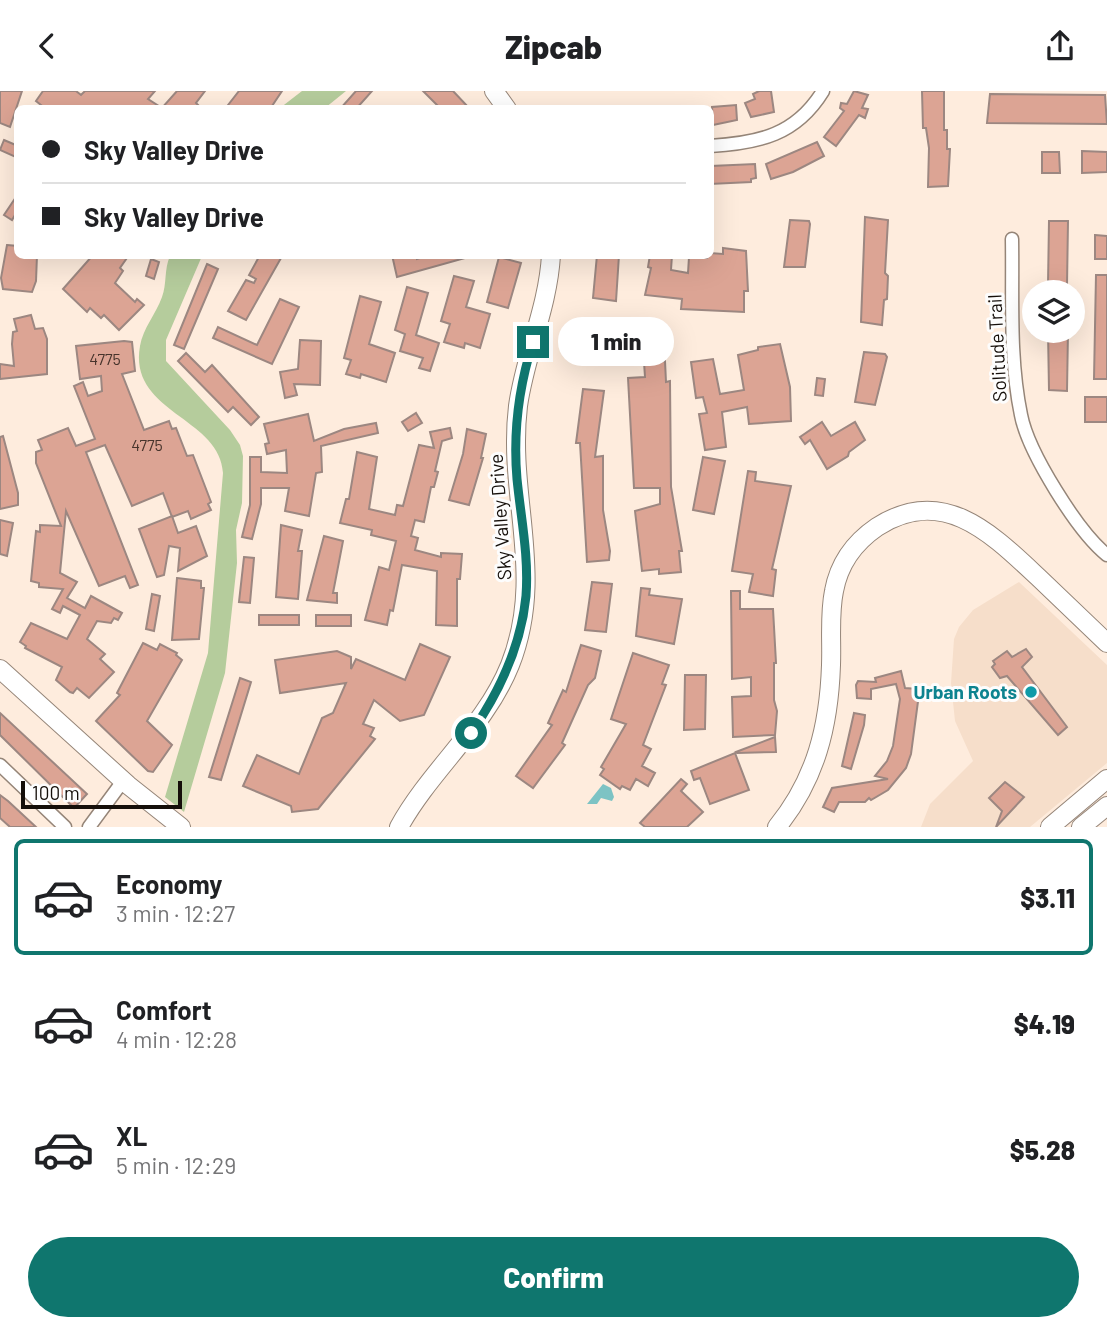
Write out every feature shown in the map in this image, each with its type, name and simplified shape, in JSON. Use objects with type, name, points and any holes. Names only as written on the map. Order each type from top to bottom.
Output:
[{"type":"street","points":[[714,146],[751,143],[781,133],[805,115],[823,91]]},
{"type":"street","name":"Solitude Trail","points":[[1012,239],[1013,369],[1021,419],[1054,488],[1092,541],[1107,555]]},
{"type":"street","name":"Sky Valley Drive","points":[[400,827],[421,790],[488,708],[517,644],[527,574],[517,479],[518,408],[524,373],[546,296],[551,259]]},
{"type":"street","points":[[777,827],[804,788],[825,731],[835,582],[848,555],[860,541],[885,522],[901,516],[933,512],[973,521],[997,538],[1107,643]]},
{"type":"street","points":[[0,669],[123,781],[181,827]]},
{"type":"street","points":[[0,765],[65,827]]},
{"type":"street","points":[[1050,827],[1107,779]]},
{"type":"street","points":[[89,827],[123,781]]},
{"type":"street","points":[[1081,827],[1107,806]]},
{"type":"shaded area","points":[[1019,582],[1107,665],[1107,763],[1030,827],[921,827],[930,804],[973,761],[955,721],[951,683],[954,639],[959,627],[973,610]]},
{"type":"green space","points":[[302,91],[346,91],[329,105],[284,105]]},
{"type":"green space","points":[[169,259],[201,259],[166,340],[166,361],[230,430],[240,445],[243,456],[242,503],[236,530],[237,563],[225,673],[184,812],[165,797],[208,653],[223,473],[218,454],[207,439],[160,401],[147,386],[140,368],[140,346],[162,297]]},
{"type":"water","points":[[603,784],[611,788],[614,797],[612,801],[601,798],[597,804],[587,804]]},
{"type":"building","points":[[0,91],[22,91],[17,105],[14,105],[10,127],[0,123]]},
{"type":"building","points":[[43,91],[76,91],[81,95],[85,91],[155,91],[148,99],[157,105],[41,105],[36,101]]},
{"type":"building","points":[[177,91],[205,91],[196,103],[198,105],[165,105]]},
{"type":"building","points":[[239,91],[282,91],[273,105],[228,105]]},
{"type":"building","points":[[356,91],[372,91],[360,105],[344,105]]},
{"type":"building","points":[[423,91],[453,91],[466,105],[437,105]]},
{"type":"building","points":[[771,91],[774,112],[751,117],[745,103],[755,99],[753,94]]},
{"type":"building","points":[[854,91],[868,95],[862,108],[868,109],[865,118],[859,115],[836,146],[824,137],[844,111],[840,108],[841,103],[847,104]]},
{"type":"building","points":[[922,91],[944,91],[944,130],[947,130],[947,149],[950,149],[948,186],[928,187],[929,148],[926,128],[923,128]]},
{"type":"building","points":[[990,94],[1105,95],[1107,124],[987,123]]},
{"type":"building","points":[[736,105],[737,120],[714,125],[714,107]]},
{"type":"building","points":[[4,140],[14,144],[14,156],[0,150]]},
{"type":"building","points":[[817,142],[824,156],[793,172],[771,179],[766,164]]},
{"type":"building","points":[[1082,151],[1107,152],[1107,172],[1082,173]]},
{"type":"building","points":[[1042,152],[1059,152],[1060,173],[1042,173]]},
{"type":"building","points":[[755,164],[756,178],[751,179],[751,182],[714,184],[714,166]]},
{"type":"building","points":[[14,200],[12,220],[4,215]]},
{"type":"building","points":[[865,217],[888,220],[885,273],[888,276],[887,299],[884,300],[882,325],[861,322]]},
{"type":"building","points":[[790,220],[809,221],[810,224],[805,267],[784,267]]},
{"type":"building","points":[[1049,221],[1068,221],[1067,280],[1048,280]]},
{"type":"building","points":[[1095,235],[1107,236],[1107,259],[1095,259]]},
{"type":"building","points":[[7,245],[14,246],[14,259],[37,259],[36,281],[32,292],[3,289],[1,278]]},
{"type":"building","points":[[723,248],[746,251],[748,291],[744,291],[744,312],[681,309],[682,299],[645,295],[651,268],[648,267],[649,259],[672,259],[671,270],[688,273],[689,259],[714,259],[714,253],[723,254]]},
{"type":"building","points":[[89,259],[126,259],[120,268],[123,271],[115,283],[135,302],[137,299],[144,305],[119,330],[104,315],[101,318],[90,308],[87,312],[63,289]]},
{"type":"building","points":[[151,259],[159,262],[154,279],[146,276]]},
{"type":"building","points":[[258,259],[280,259],[246,320],[228,311],[246,280],[254,283],[256,279],[249,275]]},
{"type":"building","points":[[393,259],[461,259],[397,277]]},
{"type":"building","points":[[498,259],[521,263],[508,308],[487,302]]},
{"type":"building","points":[[597,259],[619,259],[616,301],[593,298]]},
{"type":"building","points":[[207,264],[218,269],[184,349],[174,345]]},
{"type":"building","points":[[1096,275],[1107,275],[1107,379],[1094,379]]},
{"type":"building","points":[[454,276],[474,281],[466,307],[490,314],[480,348],[465,343],[464,348],[444,342],[450,324],[441,321]]},
{"type":"building","points":[[407,287],[428,293],[416,335],[439,343],[430,371],[419,368],[423,358],[400,351],[405,334],[395,330]]},
{"type":"building","points":[[360,296],[381,302],[369,344],[395,353],[386,382],[361,374],[360,378],[346,374],[351,360],[344,358]]},
{"type":"building","points":[[280,299],[299,307],[272,364],[213,338],[218,327],[257,345]]},
{"type":"building","points":[[31,315],[35,329],[43,328],[47,339],[47,374],[0,379],[0,364],[14,366],[13,332],[17,331],[14,319]]},
{"type":"building","points":[[300,340],[321,341],[320,385],[294,384],[297,395],[285,398],[280,372],[298,369]]},
{"type":"building","points":[[132,342],[135,371],[122,374],[144,430],[169,421],[172,429],[176,428],[187,456],[193,455],[211,502],[208,504],[211,510],[191,519],[188,511],[172,517],[163,493],[132,506],[105,445],[86,452],[138,585],[130,588],[125,576],[99,586],[66,511],[60,573],[77,582],[67,598],[85,608],[91,596],[122,613],[118,620],[114,618],[111,623],[97,621],[87,639],[105,654],[100,659],[114,672],[89,698],[77,688],[73,693],[70,692],[56,680],[62,667],[25,648],[20,642],[31,623],[67,639],[80,615],[63,606],[60,613],[52,609],[63,589],[39,587],[39,583],[31,581],[36,531],[40,532],[40,525],[61,526],[36,463],[36,452],[42,450],[38,440],[68,428],[76,446],[95,439],[74,386],[83,382],[88,396],[102,391],[101,376],[80,379],[76,346]]},
{"type":"building","points":[[1048,343],[1068,343],[1067,391],[1049,390]]},
{"type":"building","points":[[780,344],[790,387],[791,421],[749,424],[747,407],[722,412],[726,447],[705,450],[699,414],[707,413],[703,397],[696,398],[691,362],[713,359],[720,394],[744,390],[738,355],[758,350],[758,347]]},
{"type":"building","points":[[864,352],[885,354],[887,357],[875,405],[855,402]]},
{"type":"building","points":[[186,353],[205,372],[212,365],[259,417],[251,425],[233,407],[228,412],[178,361]]},
{"type":"building","points":[[665,361],[666,382],[670,381],[671,487],[682,551],[679,551],[681,572],[659,574],[659,569],[642,571],[635,511],[660,504],[660,488],[634,488],[628,378],[645,377],[644,362]]},
{"type":"building","points":[[817,378],[825,379],[823,396],[815,395]]},
{"type":"building","points":[[583,389],[604,391],[595,457],[603,456],[603,510],[610,551],[609,560],[587,562],[580,443],[576,443]]},
{"type":"building","points":[[1085,397],[1107,397],[1107,422],[1085,422]]},
{"type":"building","points":[[416,413],[422,423],[408,431],[402,422]]},
{"type":"building","points":[[308,414],[314,441],[344,429],[376,423],[378,433],[321,446],[322,472],[316,473],[309,516],[285,511],[289,488],[261,488],[261,504],[252,539],[242,537],[250,505],[250,457],[261,457],[261,472],[287,473],[286,450],[267,454],[265,444],[269,443],[264,424]]},
{"type":"building","points":[[822,422],[831,436],[855,422],[865,440],[849,452],[848,456],[827,469],[810,440],[805,444],[800,437]]},
{"type":"building","points":[[450,428],[452,438],[442,441],[435,471],[438,472],[434,487],[431,487],[424,522],[415,520],[411,536],[418,538],[415,550],[441,557],[441,553],[462,554],[460,579],[457,579],[457,626],[436,625],[437,571],[402,565],[393,611],[390,610],[387,625],[365,620],[379,567],[389,570],[396,541],[371,535],[372,530],[340,523],[346,499],[349,499],[357,452],[377,457],[369,509],[395,515],[397,505],[403,506],[419,445],[434,448],[430,432]]},
{"type":"building","points":[[467,429],[486,434],[483,458],[469,505],[449,500],[463,454]]},
{"type":"building","points":[[3,436],[18,493],[18,505],[0,509],[0,437]]},
{"type":"building","points":[[703,457],[725,461],[714,514],[693,510]]},
{"type":"building","points":[[748,471],[756,472],[755,481],[791,486],[772,569],[776,570],[773,596],[749,592],[753,574],[732,571]]},
{"type":"building","points":[[172,516],[178,533],[196,526],[207,556],[178,571],[180,548],[169,546],[164,575],[157,577],[139,529]]},
{"type":"building","points":[[0,520],[13,523],[7,556],[0,554]]},
{"type":"building","points":[[281,525],[302,530],[298,551],[302,551],[298,599],[276,597]]},
{"type":"building","points":[[324,536],[343,541],[333,593],[337,593],[337,603],[307,600]]},
{"type":"building","points":[[244,557],[254,558],[250,603],[239,602]]},
{"type":"building","points":[[177,578],[201,581],[201,588],[204,588],[199,639],[172,640]]},
{"type":"building","points":[[592,582],[612,584],[606,632],[585,630]]},
{"type":"building","points":[[641,588],[650,589],[649,595],[682,599],[674,644],[636,636]]},
{"type":"building","points":[[731,591],[740,591],[740,609],[773,609],[776,663],[774,700],[777,711],[775,735],[733,737],[732,697],[751,696],[751,677],[732,679]]},
{"type":"building","points":[[152,594],[160,596],[154,631],[146,629]]},
{"type":"building","points":[[259,615],[299,615],[299,625],[259,625]]},
{"type":"building","points":[[316,615],[351,615],[351,626],[316,626]]},
{"type":"building","points":[[143,643],[157,650],[160,644],[177,653],[182,660],[147,721],[172,745],[153,772],[148,771],[96,721],[120,695],[117,693]]},
{"type":"building","points":[[420,644],[450,657],[424,715],[400,721],[374,700],[363,724],[374,728],[370,736],[375,739],[318,809],[292,812],[291,806],[243,786],[257,755],[299,774],[322,718],[333,713],[346,683],[280,693],[275,660],[337,651],[351,657],[351,669],[356,659],[405,680]]},
{"type":"building","points":[[581,645],[601,651],[595,678],[588,685],[562,743],[565,745],[533,788],[516,776],[552,725],[548,723],[563,690],[566,692]]},
{"type":"building","name":"Urban Roots","points":[[1026,649],[1032,657],[1022,667],[1067,727],[1058,735],[1007,676],[1000,678],[992,667],[995,664],[993,661],[1007,651],[1012,657]]},
{"type":"building","points":[[633,653],[669,665],[662,684],[666,685],[643,745],[651,749],[642,766],[655,773],[648,786],[636,779],[630,790],[622,786],[620,789],[600,775],[604,769],[601,767],[626,724],[611,719]]},
{"type":"building","points":[[901,671],[905,688],[918,689],[919,694],[911,754],[906,768],[888,790],[871,800],[869,798],[865,802],[839,802],[834,812],[823,807],[832,788],[888,779],[875,776],[887,761],[893,746],[900,699],[896,684],[871,689],[871,699],[857,698],[856,685],[858,681],[876,682],[875,678]]},
{"type":"building","points":[[685,675],[706,675],[705,729],[684,730]]},
{"type":"building","points":[[240,678],[251,682],[221,780],[209,777]]},
{"type":"building","points":[[0,713],[87,794],[74,808],[0,735]]},
{"type":"building","points":[[854,713],[865,715],[851,769],[842,766]]},
{"type":"building","points":[[775,737],[776,752],[736,752]]},
{"type":"building","points":[[735,753],[749,790],[710,804],[700,778],[694,780],[691,771]]},
{"type":"building","points":[[681,779],[687,784],[681,791],[703,812],[687,827],[645,827],[640,823]]},
{"type":"building","points":[[1005,782],[1024,797],[996,827],[1002,811],[989,798]]},
{"type":"building","points":[[0,795],[36,827],[10,827],[0,818]]},
{"type":"place","name":"Urban Roots","points":[[1031,692]]},
{"type":"route","points":[[471,733],[488,708],[510,665],[526,599],[527,557],[516,456],[518,408],[533,342]]}]
